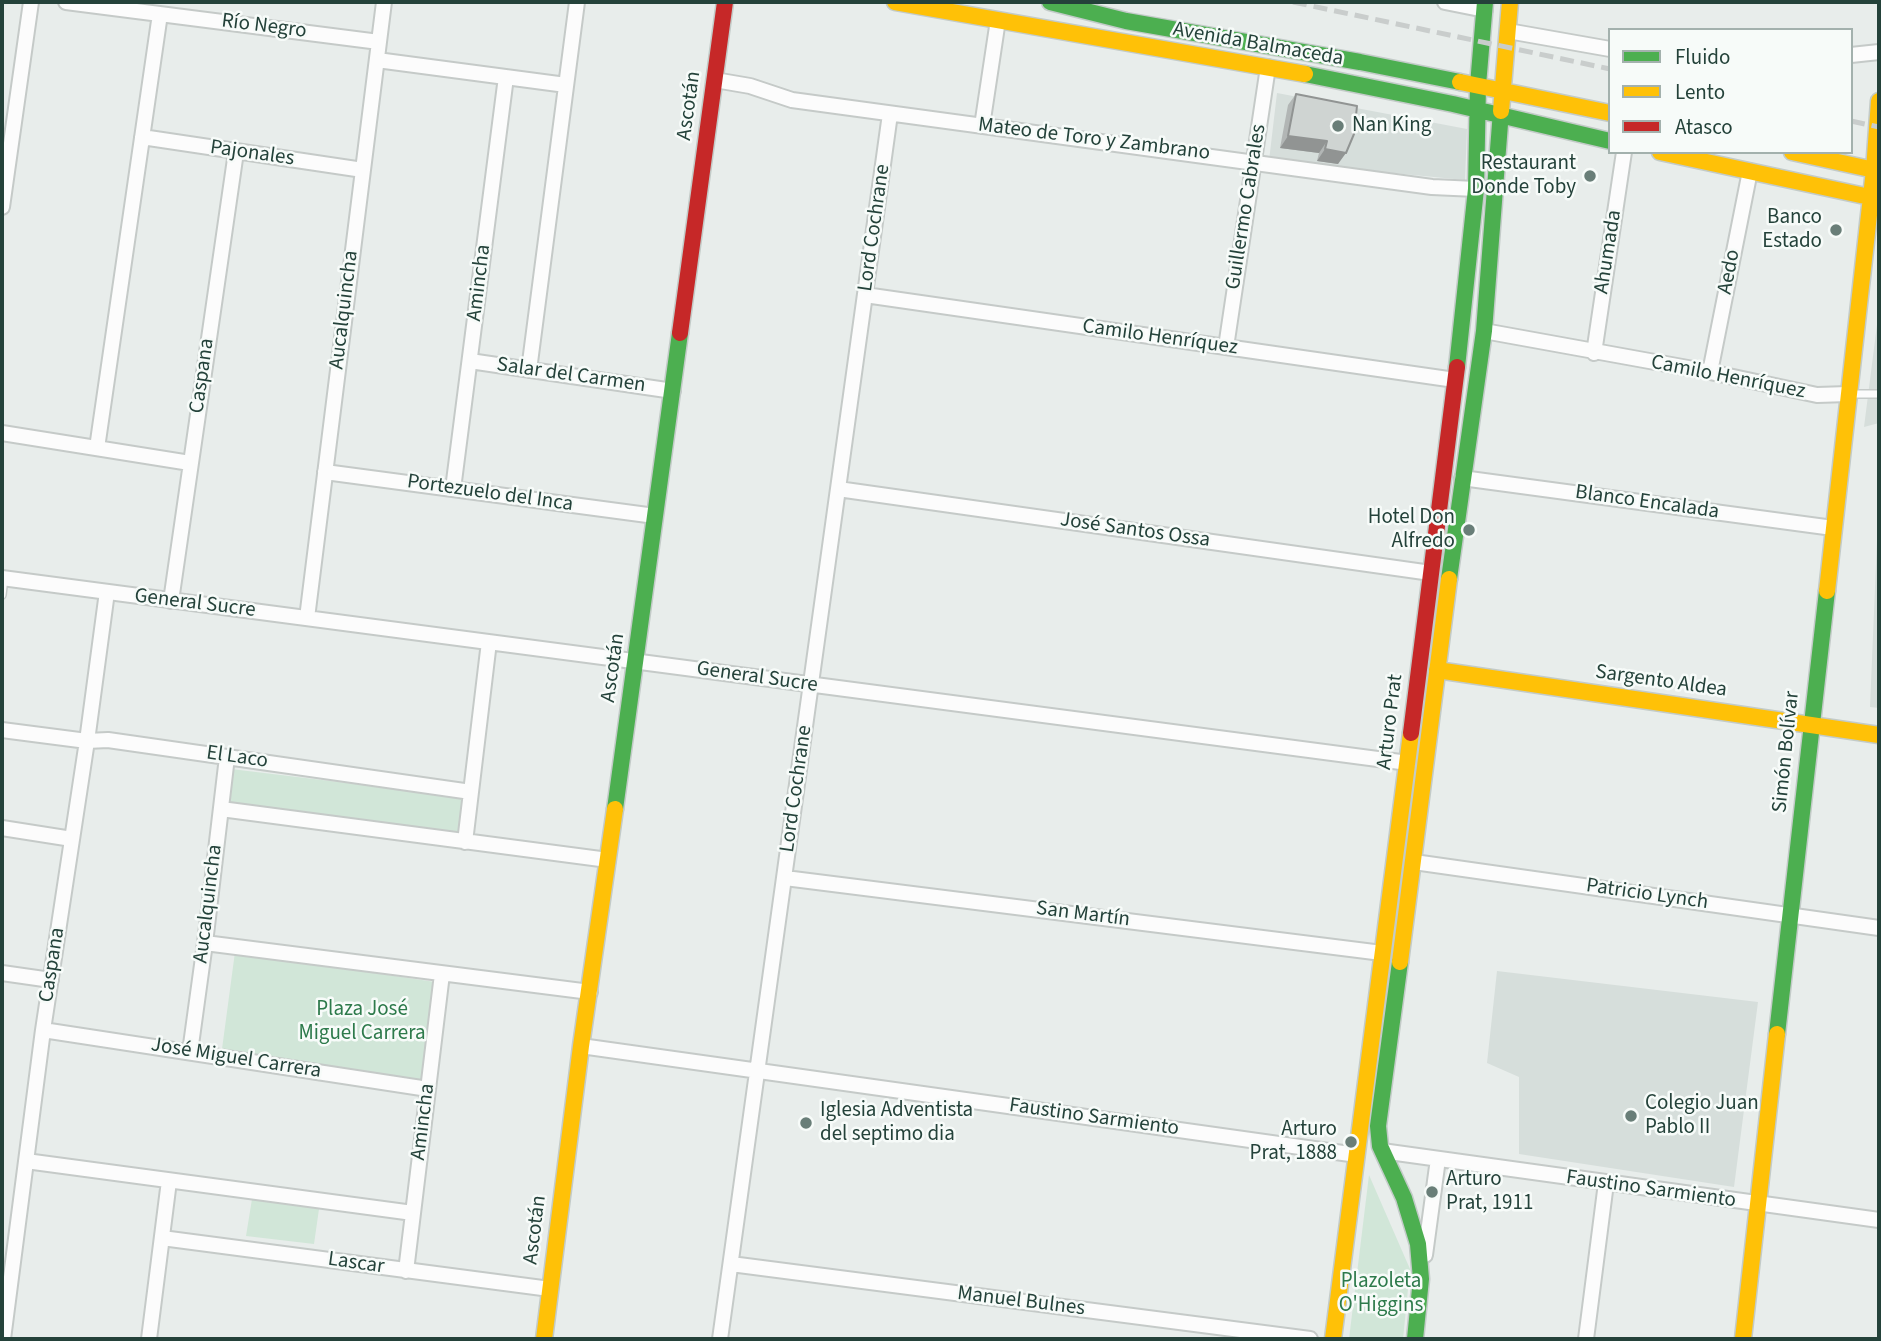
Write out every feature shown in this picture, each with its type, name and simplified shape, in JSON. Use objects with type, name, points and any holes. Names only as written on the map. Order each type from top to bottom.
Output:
[{"type":"main road","name":"Ascotán","points":[[544,1339],[581,1046],[725,2]]},
{"type":"main road","name":"Avenida Balmaceda","points":[[895,2],[1268,67],[1479,110],[1608,141]]},
{"type":"main road","name":"Avenida Balmaceda","points":[[1050,2],[1126,21],[1478,85],[1608,113]]},
{"type":"main road","name":"Arturo Prat","points":[[1415,1339],[1421,1279],[1418,1244],[1413,1223],[1382,1151],[1378,1126],[1414,862],[1461,478],[1484,331],[1510,2]]},
{"type":"main road","name":"Arturo Prat","points":[[1333,1339],[1467,291],[1476,189],[1478,85],[1485,6]]},
{"type":"main road","name":"Simón Bolívar","points":[[1743,1339],[1848,394],[1875,198],[1879,101]]},
{"type":"main road","points":[[1669,154],[1875,198]]},
{"type":"main road","points":[[1801,154],[1877,170]]},
{"type":"main road","name":"Sargento Aldea","points":[[1437,670],[1879,735]]},
{"type":"street","points":[[2,207],[31,2]]},
{"type":"street","name":"Río Negro","points":[[66,2],[379,42]]},
{"type":"street","name":"Aucalquincha","points":[[307,618],[384,2]]},
{"type":"street","points":[[529,370],[577,2]]},
{"type":"street","points":[[1445,2],[1485,6]]},
{"type":"street","points":[[97,448],[160,14]]},
{"type":"street","points":[[982,125],[998,20]]},
{"type":"street","points":[[1508,31],[1608,49]]},
{"type":"street","points":[[1853,55],[1879,52]]},
{"type":"street","points":[[377,60],[566,85]]},
{"type":"street","name":"Guillermo Cabrales","points":[[1226,347],[1268,67]]},
{"type":"street","name":"Amincha","points":[[453,489],[506,77]]},
{"type":"street","name":"Mateo de Toro y Zambrano","points":[[715,80],[750,86],[792,100],[1433,187],[1476,189]]},
{"type":"street","name":"Lord Cochrane","points":[[720,1339],[890,114]]},
{"type":"street","name":"Pajonales","points":[[142,137],[363,170]]},
{"type":"street","name":"Caspana","points":[[171,601],[236,152]]},
{"type":"street","name":"Ahumada","points":[[1594,353],[1624,154]]},
{"type":"street","name":"Aedo","points":[[1710,372],[1750,171]]},
{"type":"street","name":"Camilo Henríquez","points":[[865,295],[1455,380]]},
{"type":"street","name":"Camilo Henríquez","points":[[1484,331],[1710,372],[1816,395],[1848,394]]},
{"type":"street","name":"Salar del Carmen","points":[[470,361],[673,391]]},
{"type":"street","points":[[2,433],[190,463]]},
{"type":"street","name":"Portezuelo del Inca","points":[[325,472],[655,516]]},
{"type":"street","name":"Blanco Encalada","points":[[1461,478],[1833,528]]},
{"type":"street","name":"José Santos Ossa","points":[[838,489],[1431,573]]},
{"type":"street","name":"General Sucre","points":[[3,578],[1408,763]]},
{"type":"street","name":"Caspana","points":[[3,1339],[43,1030],[107,592]]},
{"type":"street","points":[[465,842],[489,642]]},
{"type":"street","name":"El Laco","points":[[2,730],[87,741],[108,740],[471,792]]},
{"type":"street","name":"Aucalquincha","points":[[190,1052],[227,757]]},
{"type":"street","points":[[221,810],[608,860]]},
{"type":"street","points":[[2,828],[72,839]]},
{"type":"street","name":"Patricio Lynch","points":[[1414,862],[1879,928]]},
{"type":"street","name":"San Martín","points":[[785,878],[1382,953]]},
{"type":"street","points":[[205,943],[590,992]]},
{"type":"street","points":[[2,973],[51,980]]},
{"type":"street","name":"Amincha","points":[[406,1271],[442,974]]},
{"type":"street","name":"José Miguel Carrera","points":[[43,1030],[428,1089]]},
{"type":"street","name":"Faustino Sarmiento","points":[[581,1046],[1357,1154]]},
{"type":"street","name":"Faustino Sarmiento","points":[[1382,1151],[1879,1220]]},
{"type":"street","name":"Arturo Prat","points":[[1421,1279],[1438,1159]]},
{"type":"street","points":[[26,1161],[413,1213]]},
{"type":"street","points":[[149,1339],[169,1181]]},
{"type":"street","points":[[1586,1339],[1606,1183]]},
{"type":"street","name":"Lascar","points":[[162,1238],[550,1289]]},
{"type":"street","name":"Manuel Bulnes","points":[[731,1264],[1310,1339]]},
{"type":"lane","points":[[1848,394],[1879,394]]},
{"type":"lane","points":[[2,595],[3,578]]},
{"type":"shaded area","points":[[1277,93],[1467,129],[1465,180],[1269,161]]},
{"type":"shaded area","points":[[1879,309],[1879,423],[1864,427]]},
{"type":"shaded area","points":[[1879,493],[1879,708],[1870,707]]},
{"type":"shaded area","name":"Colegio Juan Pablo II","points":[[1497,971],[1758,1002],[1734,1187],[1519,1154],[1519,1077],[1487,1063]]},
{"type":"green space","points":[[231,769],[463,797],[459,835],[227,803]]},
{"type":"green space","name":"Plaza José Miguel Carrera","points":[[235,952],[435,982],[422,1085],[222,1049]]},
{"type":"green space","name":"Plazoleta O'Higgins","points":[[1369,1175],[1410,1269],[1403,1339],[1349,1339]]},
{"type":"green space","points":[[252,1199],[319,1209],[314,1244],[246,1236]]},
{"type":"building","points":[[1296,94],[1357,106],[1354,134],[1346,153],[1325,149],[1327,141],[1288,136]]},
{"type":"railway","points":[[1293,2],[1608,69]]},
{"type":"railway","points":[[1853,121],[1879,127]]},
{"type":"traffic: fast","points":[[1050,2],[1126,21],[1460,82]]},
{"type":"traffic: fast","points":[[1457,367],[1476,189],[1478,85],[1485,2]]},
{"type":"traffic: fast","points":[[1305,74],[1453,104],[1608,141]]},
{"type":"traffic: fast","points":[[1449,579],[1484,331],[1501,111]]},
{"type":"traffic: fast","points":[[615,809],[680,333]]},
{"type":"traffic: fast","points":[[1777,1034],[1827,591]]},
{"type":"traffic: fast","points":[[1400,962],[1378,1126],[1380,1146],[1404,1198],[1418,1244],[1421,1279],[1415,1339]]},
{"type":"traffic: slow","points":[[895,2],[1305,74]]},
{"type":"traffic: slow","points":[[1501,111],[1510,2]]},
{"type":"traffic: slow","points":[[1460,82],[1608,113]]},
{"type":"traffic: slow","points":[[1827,591],[1874,170],[1879,101]]},
{"type":"traffic: slow","points":[[1669,154],[1879,199]]},
{"type":"traffic: slow","points":[[1801,154],[1879,171]]},
{"type":"traffic: slow","points":[[1400,962],[1449,579]]},
{"type":"traffic: slow","points":[[1437,670],[1879,735]]},
{"type":"traffic: slow","points":[[1333,1339],[1411,733]]},
{"type":"traffic: slow","points":[[544,1339],[581,1046],[615,809]]},
{"type":"traffic: slow","points":[[1743,1339],[1777,1034]]},
{"type":"traffic: jam","points":[[680,333],[725,2]]},
{"type":"traffic: jam","points":[[1411,733],[1457,367]]},
{"type":"place","name":"Nan King","points":[[1338,126]]},
{"type":"place","name":"Restaurant Donde Toby","points":[[1590,176]]},
{"type":"place","name":"Banco Estado","points":[[1836,230]]},
{"type":"place","name":"Hotel Don Alfredo","points":[[1469,530]]},
{"type":"place","name":"Colegio Juan Pablo II","points":[[1631,1116]]},
{"type":"place","name":"Iglesia Adventista del septimo dia","points":[[806,1123]]},
{"type":"place","name":"Arturo Prat, 1888","points":[[1351,1142]]},
{"type":"place","name":"Arturo Prat, 1911","points":[[1432,1192]]}]
